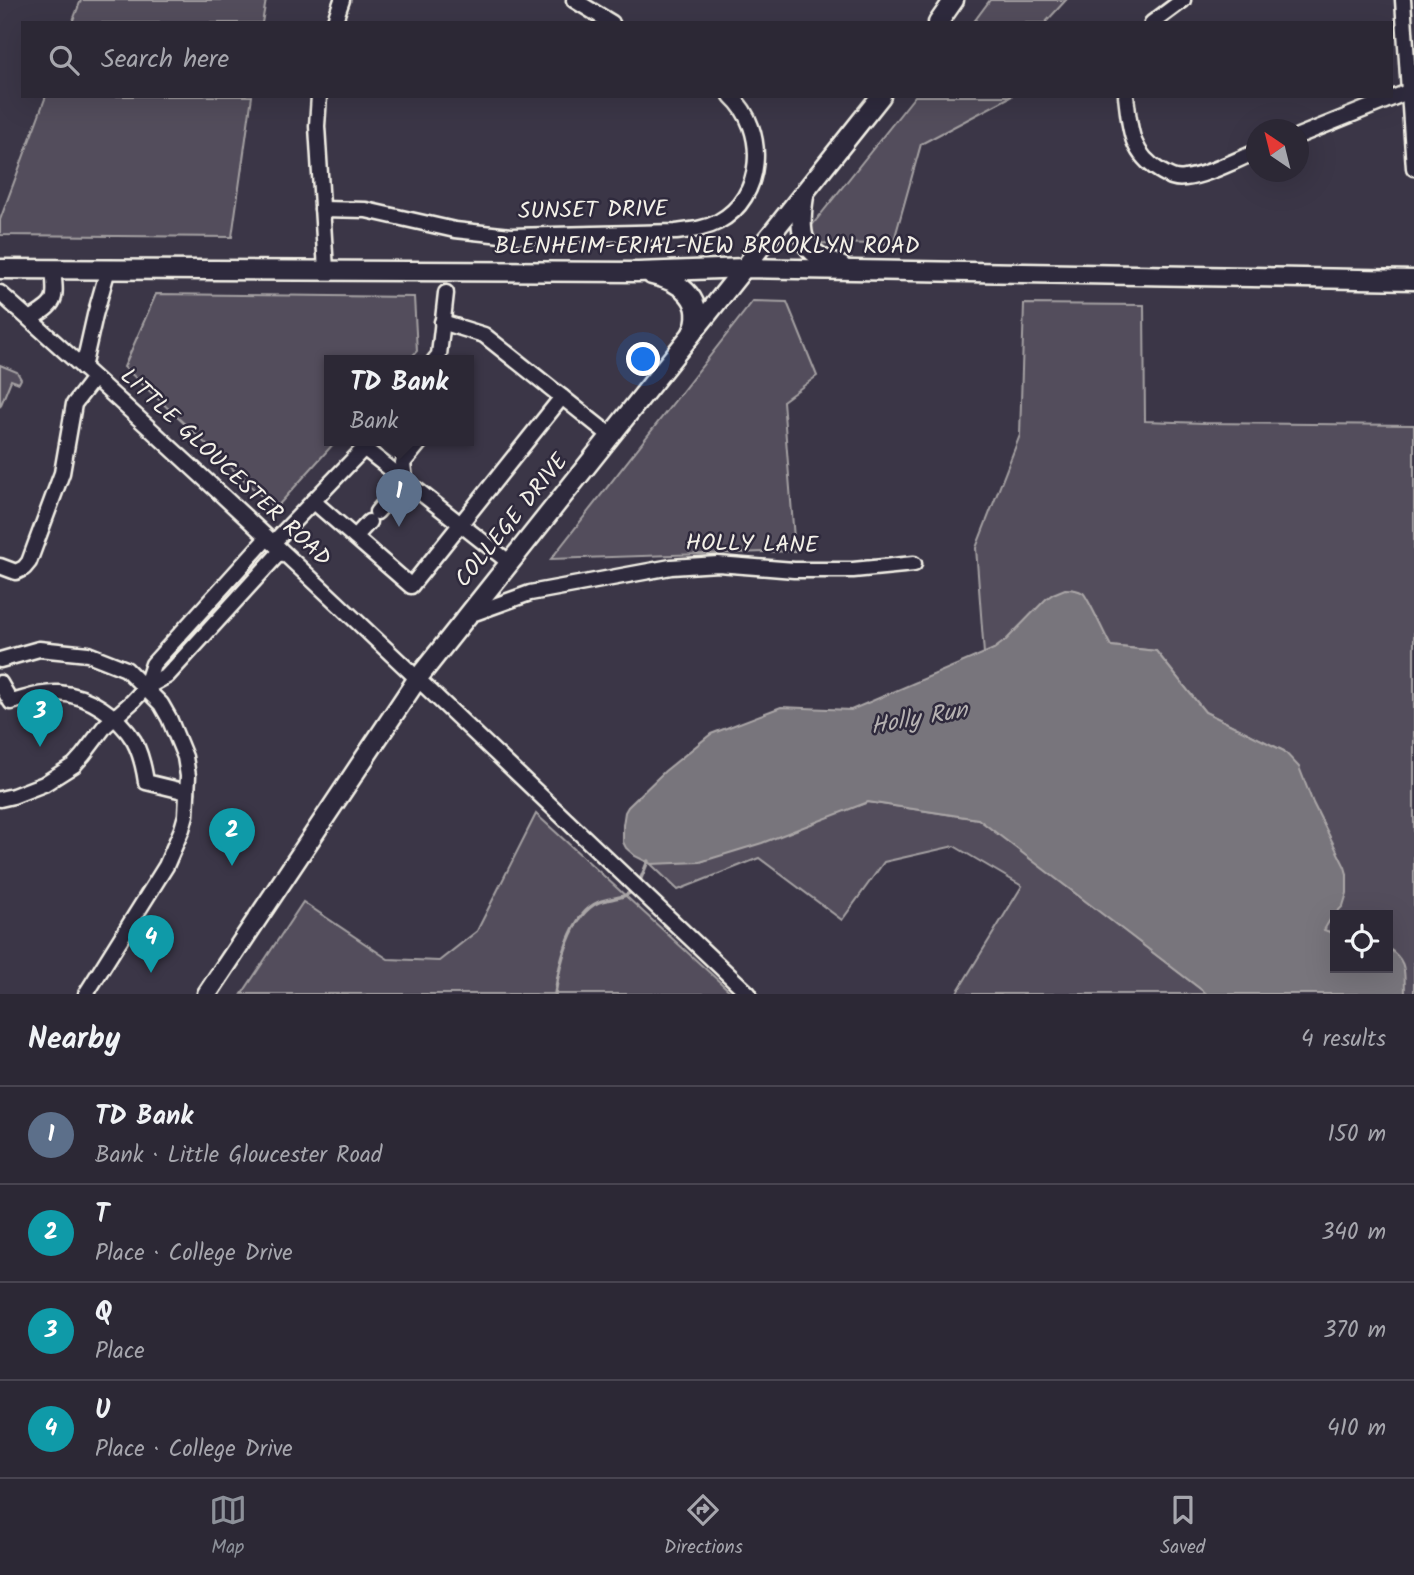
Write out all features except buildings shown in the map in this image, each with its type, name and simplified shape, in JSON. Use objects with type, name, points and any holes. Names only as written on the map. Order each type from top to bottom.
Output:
[{"type":"main road","points":[[939,21],[954,0]]},
{"type":"main road","name":"COLLEGE DRIVE","points":[[207,994],[418,678],[879,98]]},
{"type":"main road","points":[[805,194],[801,229],[805,242],[817,254],[833,263],[869,270]]},
{"type":"main road","name":"BLENHEIM-ERIAL-NEW BROOKLYN ROAD","points":[[0,268],[638,272],[746,268],[1414,279]]},
{"type":"main road","points":[[638,272],[665,279],[689,294],[697,317],[690,338]]},
{"type":"street","points":[[335,21],[342,0]]},
{"type":"street","points":[[574,0],[609,21]]},
{"type":"street","points":[[1155,21],[1183,0]]},
{"type":"street","points":[[1403,0],[1414,169]]},
{"type":"street","points":[[1393,98],[1410,91]]},
{"type":"street","points":[[319,98],[317,126],[326,270]]},
{"type":"street","name":"SUNSET DRIVE","points":[[322,209],[366,210],[455,230],[511,236],[676,232],[704,228],[719,222],[747,196],[755,172],[754,137],[743,111],[733,98]]},
{"type":"street","points":[[1126,98],[1131,136],[1139,152],[1148,164],[1172,178],[1198,176],[1246,156]]},
{"type":"street","points":[[1309,132],[1393,98]]},
{"type":"street","points":[[30,319],[48,309],[56,296],[53,269]]},
{"type":"street","points":[[0,566],[16,572],[24,568],[29,561],[62,473],[74,404],[89,373],[95,315],[108,269]]},
{"type":"street","points":[[433,270],[446,293]]},
{"type":"street","points":[[439,355],[446,293],[461,271]]},
{"type":"street","name":"LITTLE GLOUCESTER ROAD","points":[[0,293],[418,678],[749,994]]},
{"type":"street","points":[[442,322],[484,335],[611,436]]},
{"type":"street","points":[[313,501],[411,586],[562,397]]},
{"type":"street","points":[[145,688],[153,664],[212,599],[274,544],[367,446]]},
{"type":"street","points":[[369,446],[405,480],[510,564]]},
{"type":"street","points":[[355,537],[405,480],[403,463],[417,446]]},
{"type":"street","points":[[0,799],[44,784],[83,755],[96,736],[145,688],[167,676],[226,611],[274,544]]},
{"type":"street","name":"HOLLY LANE","points":[[469,615],[530,593],[671,567],[718,564],[794,570],[853,570],[914,564]]},
{"type":"street","points":[[212,599],[226,611]]},
{"type":"street","points":[[0,660],[39,649],[88,654],[126,669],[161,704],[186,757],[186,815],[182,829],[166,866],[86,994]]},
{"type":"street","points":[[0,683],[11,702],[41,694],[60,693],[94,704],[114,718],[134,741],[140,754],[146,782],[187,792]]},
{"type":"shaded area","points":[[81,0],[266,0],[262,21],[73,21]]},
{"type":"shaded area","points":[[990,0],[1066,0],[1047,21],[974,21]]},
{"type":"shaded area","points":[[45,98],[252,98],[232,237],[0,235],[0,220]]},
{"type":"shaded area","points":[[913,98],[1008,98],[921,144],[893,244],[798,243]]},
{"type":"shaded area","points":[[156,294],[414,297],[417,351],[413,355],[324,355],[324,446],[332,446],[275,509],[124,367]]},
{"type":"shaded area","points":[[753,301],[787,302],[817,376],[783,401],[795,551],[551,559]]},
{"type":"shaded area","points":[[1024,304],[1144,305],[1145,421],[1414,425],[1414,994],[1405,994],[1393,964],[1393,910],[1330,910],[1330,932],[1324,930],[1284,751],[1205,712],[1156,651],[1111,646],[994,649],[984,654],[976,548],[1020,435]]},
{"type":"shaded area","points":[[0,365],[17,372],[21,379],[19,383],[11,380],[0,407]]},
{"type":"shaded area","points":[[868,802],[979,819],[1207,994],[956,994],[1022,886],[954,846],[884,862],[842,920],[759,858],[678,890],[633,847],[700,862]]},
{"type":"shaded area","points":[[536,814],[733,994],[242,994],[303,902],[388,959],[439,961],[477,931]]},
{"type":"water","points":[[1065,589],[1083,593],[1111,646],[1156,651],[1205,712],[1284,751],[1299,767],[1347,874],[1347,893],[1343,906],[1339,910],[1330,910],[1330,920],[1324,930],[1330,932],[1330,973],[1393,973],[1393,952],[1402,962],[1405,994],[1207,994],[978,819],[868,802],[762,843],[700,862],[651,864],[626,848],[623,842],[623,825],[628,807],[665,771],[711,734],[781,707],[851,710],[994,649],[1053,594]]},
{"type":"waterway","name":"Holly Run","points":[[639,883],[648,861]]},
{"type":"waterway","name":"Holly Run","points":[[555,994],[563,956],[580,918],[599,902],[622,897],[634,889]]},
{"type":"place","name":"TD Bank","points":[[399,527]]},
{"type":"place","name":"Q","points":[[40,747]]},
{"type":"place","name":"T","points":[[232,866]]},
{"type":"place","name":"U","points":[[151,973]]}]
